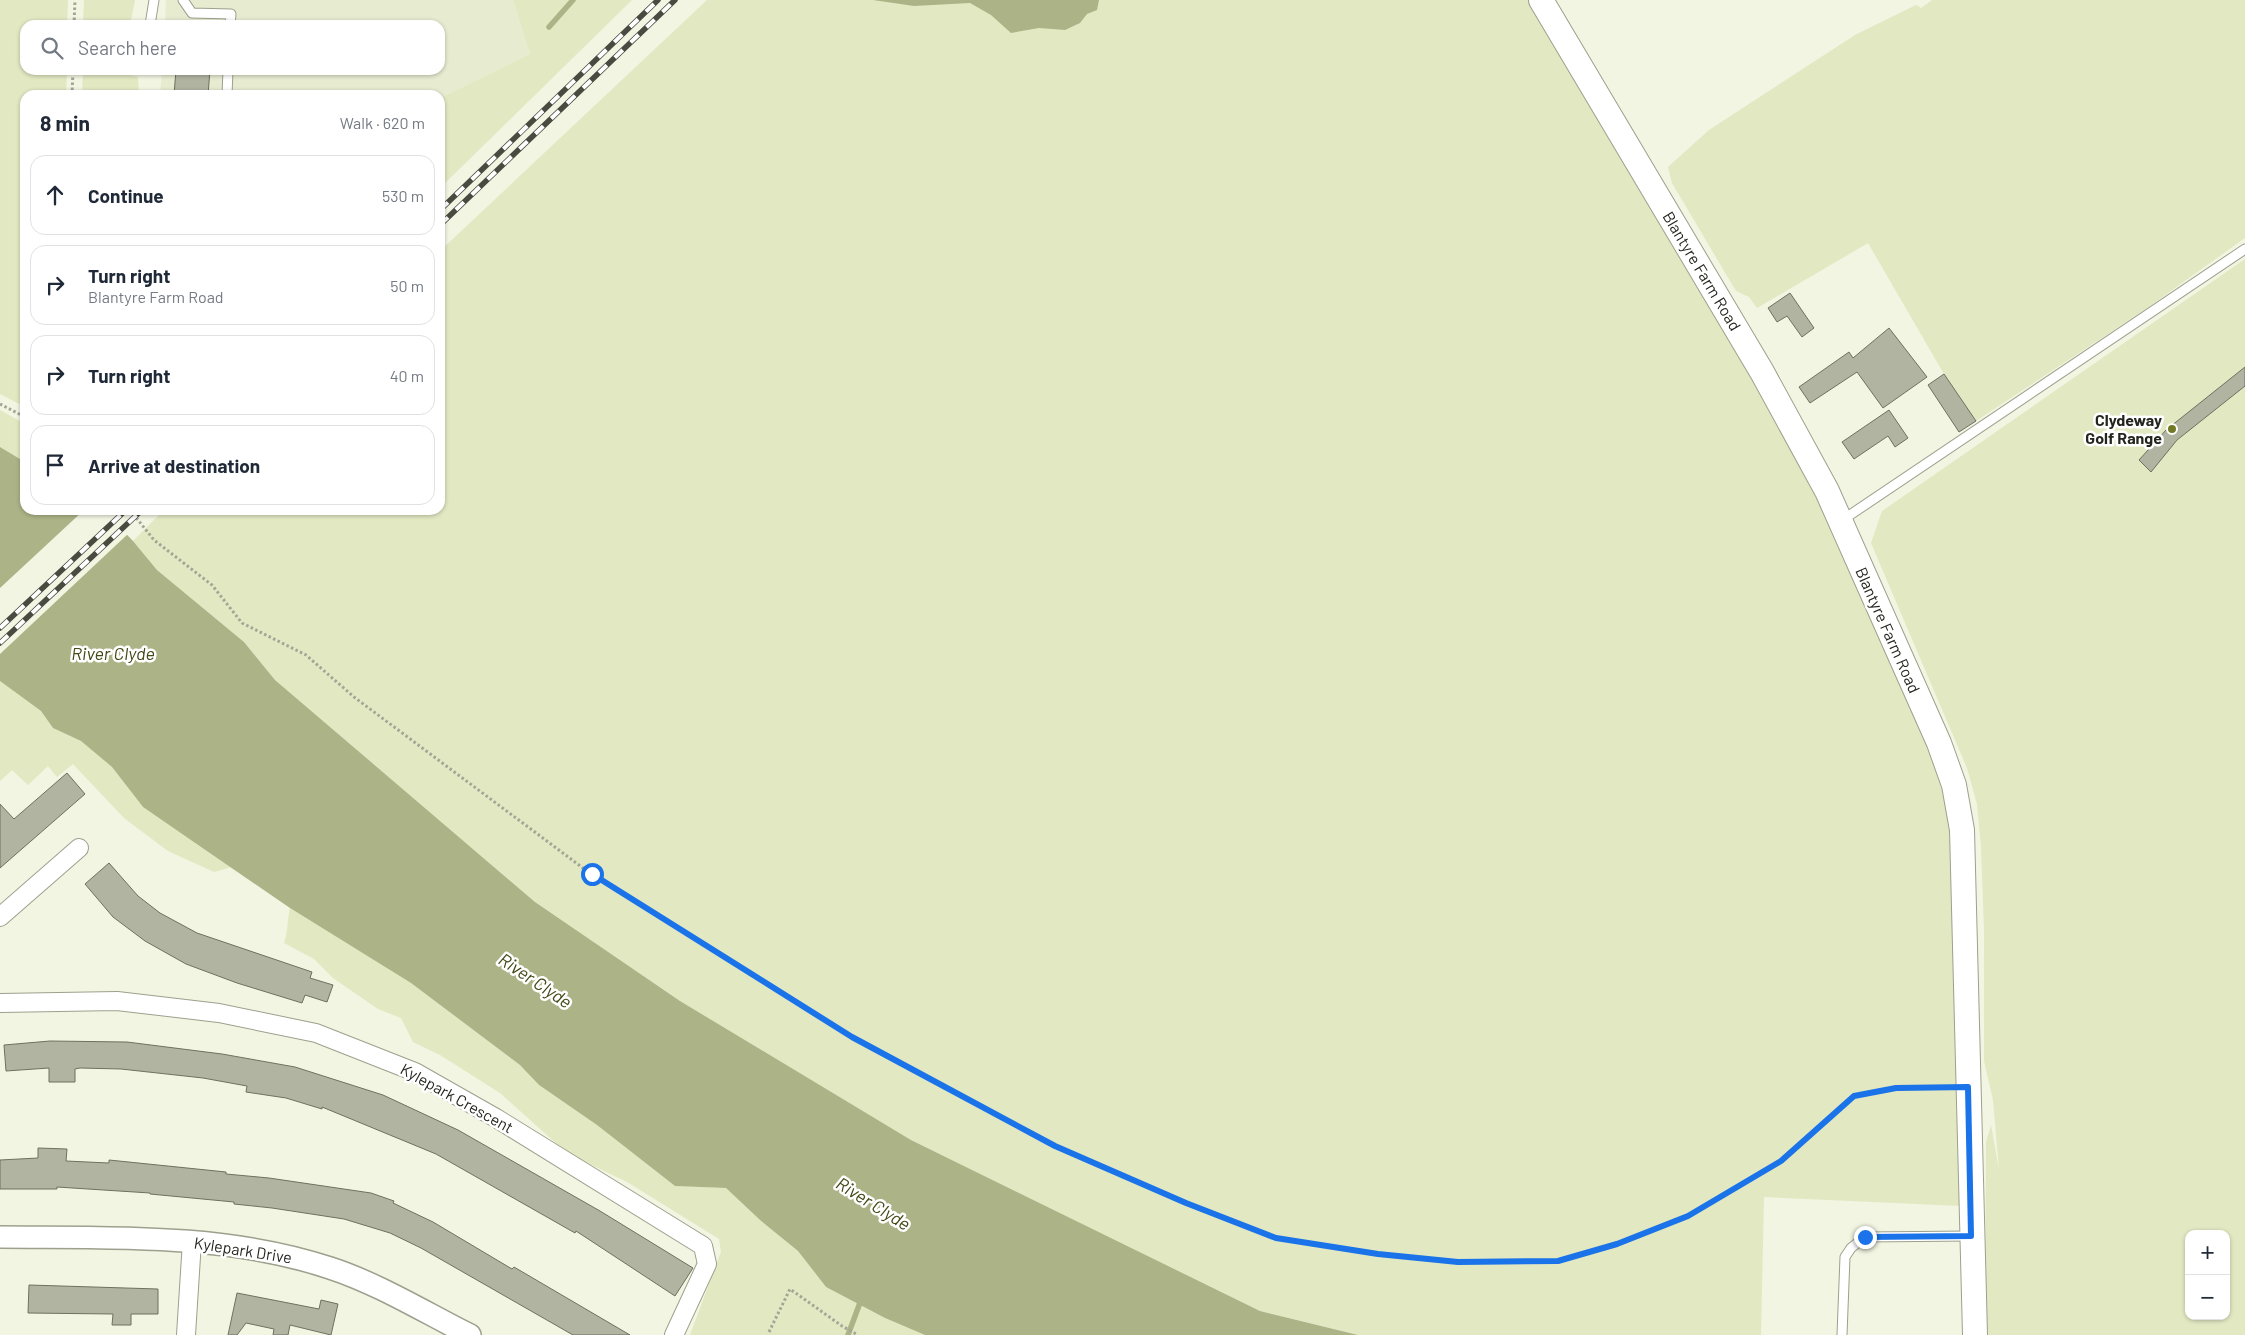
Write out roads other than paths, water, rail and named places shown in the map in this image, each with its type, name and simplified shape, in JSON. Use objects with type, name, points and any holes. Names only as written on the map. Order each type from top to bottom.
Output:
[{"type":"main road","name":"Blantyre Farm Road","points":[[1541,0],[1794,427],[1827,491],[1936,735],[1957,798],[1962,830],[1964,889],[1971,1236],[1975,1335]]},
{"type":"street","points":[[0,917],[79,848]]},
{"type":"street","name":"Kylepark Crescent","points":[[0,1003],[116,1001],[219,1013],[316,1033],[415,1072],[496,1118],[703,1246],[708,1264],[674,1335]]},
{"type":"street","name":"Kylepark Drive","points":[[0,1238],[192,1241],[260,1251],[309,1261],[332,1269],[414,1306],[464,1334]]},
{"type":"street","points":[[186,1335],[192,1241]]},
{"type":"lane","points":[[151,20],[154,0]]},
{"type":"lane","points":[[183,0],[192,13],[231,14],[230,20]]},
{"type":"lane","points":[[227,90],[228,75]]},
{"type":"lane","points":[[1840,521],[2245,249]]},
{"type":"lane","points":[[1842,1335],[1845,1257],[1865,1237],[1971,1236]]},
{"type":"water","points":[[873,0],[1099,0],[1097,10],[1087,14],[1080,23],[1065,30],[1039,28],[1011,33],[991,15],[970,3],[914,6]]},
{"type":"water","name":"River Clyde","points":[[0,447],[20,459],[20,515],[108,515],[157,570],[244,642],[275,680],[535,902],[680,1001],[911,1140],[1260,1311],[1358,1335],[925,1335],[885,1318],[826,1287],[798,1251],[760,1220],[726,1188],[675,1186],[597,1125],[539,1085],[520,1065],[411,983],[290,908],[143,807],[112,767],[81,741],[53,728],[41,711],[0,681]]},
{"type":"waterway","points":[[549,27],[573,0]]},
{"type":"waterway","points":[[848,1335],[861,1300]]},
{"type":"railway","points":[[445,205],[658,0]]},
{"type":"railway","points":[[445,220],[675,0]]},
{"type":"railway","points":[[0,628],[121,515]]},
{"type":"railway","points":[[0,643],[137,515]]},
{"type":"place","name":"Clydeway Golf Range","points":[[2172,429]]}]
